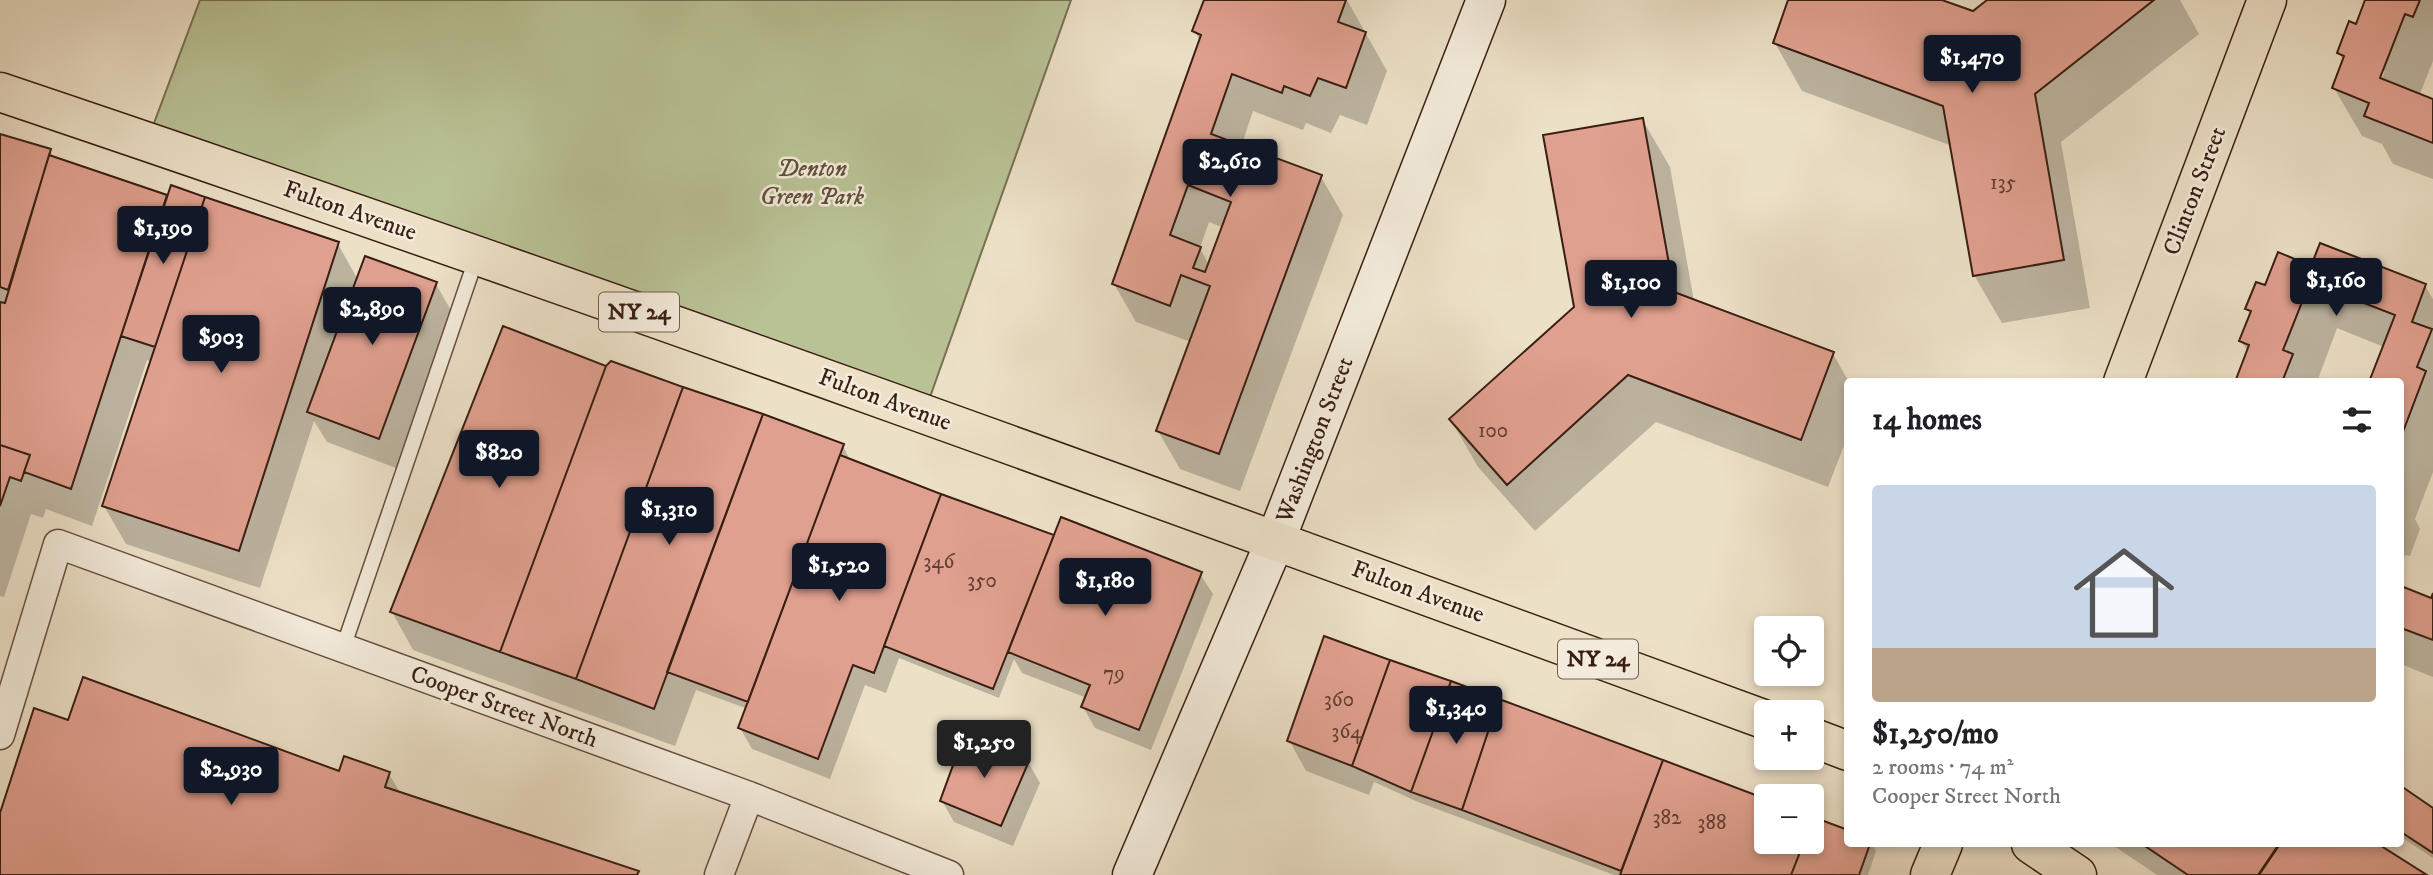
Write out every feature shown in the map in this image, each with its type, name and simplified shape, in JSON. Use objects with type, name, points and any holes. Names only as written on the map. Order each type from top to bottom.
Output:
[{"type":"main road","name":"Washington Street","points":[[1132,875],[1276,539],[1486,0]]},
{"type":"main road","name":"Clinton Street","points":[[2125,378],[2267,0]]},
{"type":"main road","name":"Fulton Avenue","points":[[0,92],[478,255],[1276,539],[1754,716]]},
{"type":"main road","points":[[1824,742],[1844,749]]},
{"type":"main road","points":[[1930,875],[1942,847]]},
{"type":"main road","points":[[2035,847],[2077,875]]},
{"type":"street","name":"Cooper Street North","points":[[0,735],[58,544],[749,796],[949,875]]},
{"type":"street","points":[[719,875],[749,796]]},
{"type":"lane","points":[[343,648],[478,255]]},
{"type":"green space","name":"Denton Green Park","points":[[200,0],[1071,0],[924,414],[147,142]]},
{"type":"building","points":[[1204,0],[1346,0],[1338,22],[1366,32],[1346,88],[1318,78],[1310,96],[1284,86],[1282,93],[1232,74],[1211,134],[1322,175],[1219,454],[1156,431],[1210,286],[1181,275],[1170,306],[1112,284],[1201,35],[1192,31]],"holes":[[[1188,185],[1231,202],[1205,272],[1193,268],[1201,247],[1170,235]]]},
{"type":"building","points":[[1788,0],[1942,0],[1973,11],[1987,0],[2154,0],[2035,94],[2064,260],[1973,276],[1943,106],[1773,43]]},
{"type":"building","points":[[2365,0],[2420,0],[2413,17],[2405,14],[2380,78],[2433,99],[2433,143],[2364,116],[2369,103],[2332,88],[2344,56],[2337,53],[2349,21],[2356,24]]},
{"type":"building","points":[[1643,118],[1674,292],[1834,352],[1801,440],[1628,375],[1507,485],[1449,419],[1574,307],[1543,135]]},
{"type":"building","points":[[0,134],[51,149],[8,290],[0,287]]},
{"type":"building","points":[[49,155],[167,195],[71,489],[24,472],[30,455],[0,445],[0,302],[5,303]]},
{"type":"building","points":[[171,185],[205,197],[155,347],[121,336]]},
{"type":"building","points":[[205,197],[339,242],[239,551],[102,506]]},
{"type":"building","points":[[2320,243],[2426,284],[2412,322],[2432,329],[2417,367],[2426,371],[2404,429],[2404,378],[2371,378],[2395,315],[2310,282],[2283,350],[2293,354],[2284,378],[2237,378],[2249,345],[2239,341],[2251,311],[2245,309],[2256,282],[2265,285],[2278,252],[2311,266]]},
{"type":"building","points":[[365,256],[437,282],[379,439],[307,412]]},
{"type":"building","points":[[503,326],[606,366],[500,652],[390,612]]},
{"type":"building","points":[[611,361],[683,387],[576,679],[500,652],[606,366]]},
{"type":"building","points":[[683,387],[763,414],[654,709],[576,679]]},
{"type":"building","points":[[763,414],[844,444],[748,702],[667,672]]},
{"type":"building","points":[[0,445],[30,455],[21,481],[10,477],[0,506]]},
{"type":"building","points":[[840,455],[941,494],[874,673],[853,665],[818,759],[738,728]]},
{"type":"building","points":[[941,494],[1054,535],[993,689],[884,646]]},
{"type":"building","points":[[1061,517],[1202,572],[1139,730],[1081,707],[1090,685],[1008,652]]},
{"type":"building","points":[[2404,587],[2431,598],[2433,593],[2433,640],[2404,629]]},
{"type":"building","points":[[1324,636],[1390,660],[1352,766],[1287,741]]},
{"type":"building","points":[[1390,660],[1451,681],[1411,792],[1352,766]]},
{"type":"building","points":[[83,677],[339,771],[344,756],[390,772],[385,787],[639,871],[637,875],[0,875],[0,813],[34,708],[68,720]]},
{"type":"building","points":[[1451,681],[1499,699],[1462,810],[1411,792]]},
{"type":"building","points":[[1499,699],[1663,760],[1621,871],[1462,810]]},
{"type":"building","points":[[964,735],[1029,761],[1001,826],[940,801]]},
{"type":"building","points":[[1663,760],[1754,794],[1754,854],[1799,854],[1791,875],[1620,875]]},
{"type":"building","points":[[2404,788],[2433,808],[2433,853],[2404,834]]},
{"type":"building","points":[[1824,821],[1844,829],[1844,847],[1869,847],[1859,875],[1791,875],[1799,854],[1824,854]]},
{"type":"building","points":[[2146,847],[2277,847],[2258,875],[2188,875]]},
{"type":"building","points":[[2278,847],[2383,847],[2427,875],[2259,875]]}]
